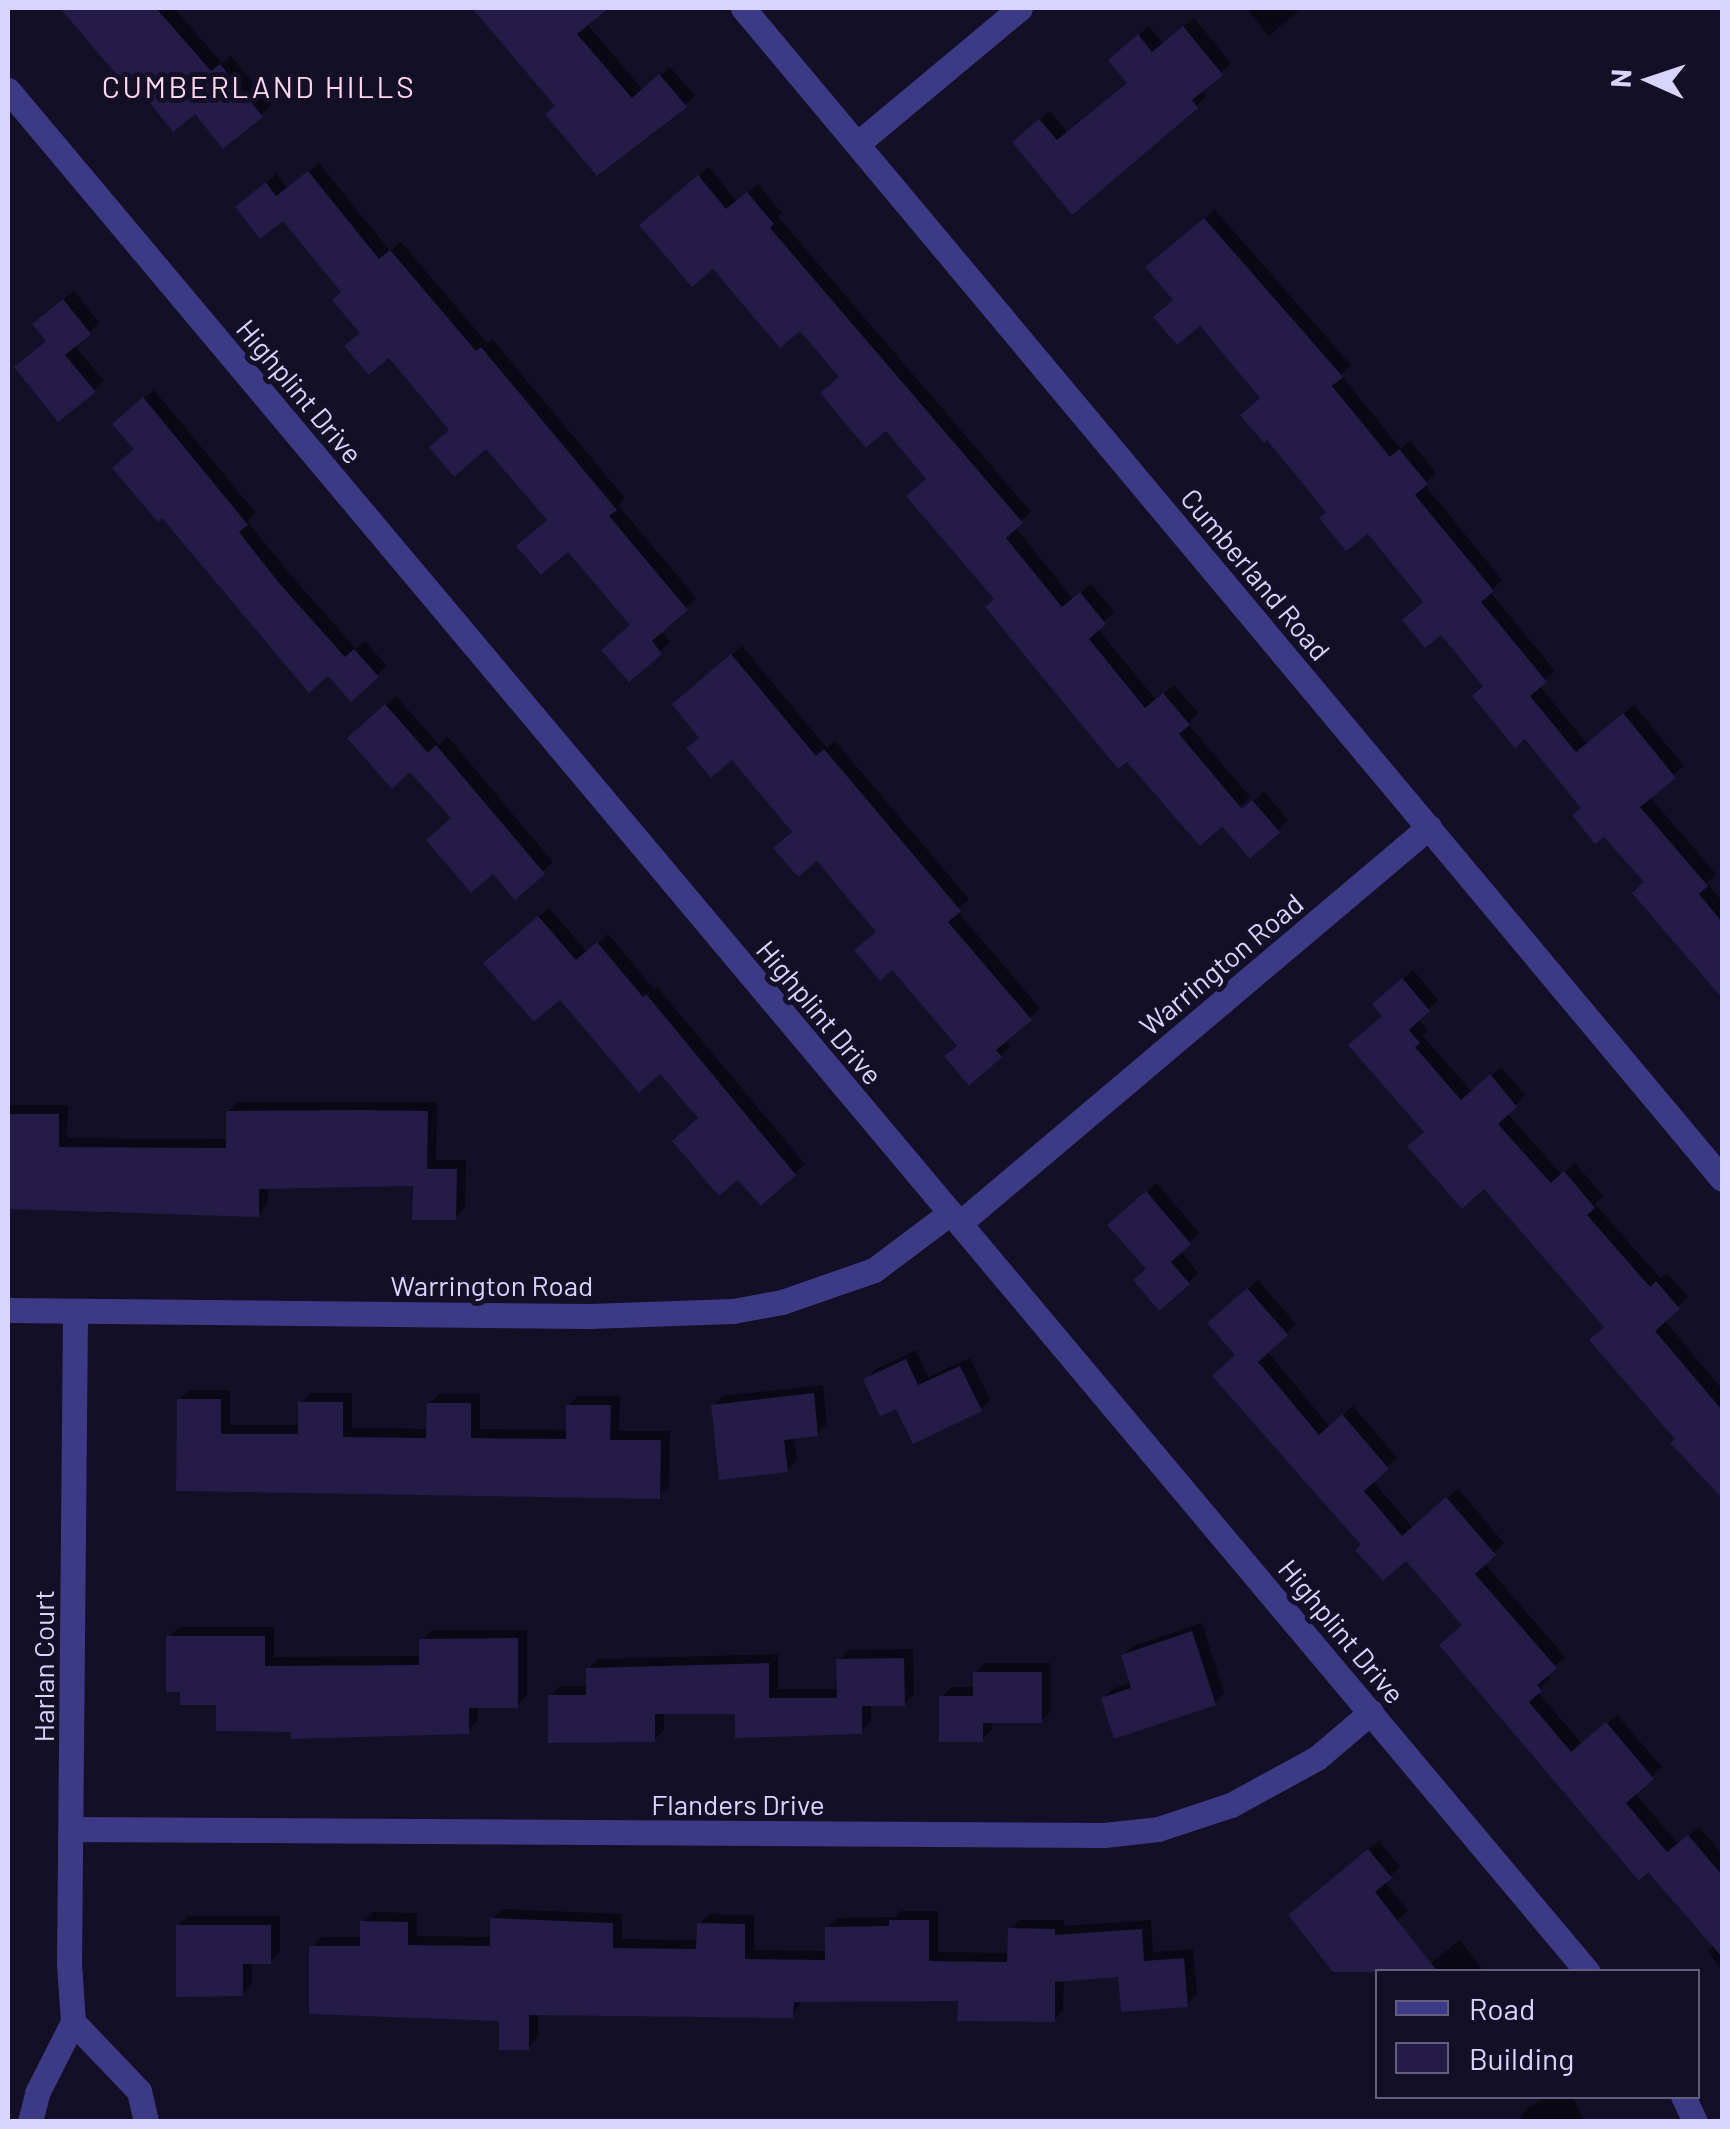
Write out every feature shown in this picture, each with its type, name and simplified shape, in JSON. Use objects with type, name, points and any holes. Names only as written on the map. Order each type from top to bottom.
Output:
[{"type":"street","name":"Cumberland Road","points":[[743,8],[1722,1180]]},
{"type":"street","points":[[858,144],[1020,8]]},
{"type":"street","name":"Highplint Drive","points":[[8,90],[1585,1969]]},
{"type":"street","name":"Warrington Road","points":[[8,1310],[569,1316],[732,1311],[782,1302],[874,1270],[955,1218],[1428,827]]},
{"type":"street","name":"Harlan Court","points":[[73,2022],[69,1964],[75,1311]]},
{"type":"street","name":"Flanders Drive","points":[[72,1829],[1104,1835],[1158,1829],[1232,1806],[1316,1758],[1371,1712]]},
{"type":"street","points":[[30,2122],[37,2093],[73,2022],[138,2091],[146,2122]]},
{"type":"street","points":[[1684,2099],[1695,2122]]},
{"type":"building","points":[[60,8],[156,8],[211,71],[220,64],[263,117],[223,149],[195,114],[173,132],[133,82],[127,87]]},
{"type":"building","points":[[472,8],[609,8],[577,34],[632,98],[659,74],[687,107],[597,176],[545,114],[555,106]]},
{"type":"building","points":[[1183,26],[1223,75],[1192,100],[1198,108],[1072,215],[1012,142],[1039,119],[1057,140],[1127,83],[1108,60],[1138,34],[1152,52]]},
{"type":"building","points":[[308,171],[379,259],[390,250],[476,351],[481,347],[617,510],[609,516],[688,610],[652,641],[662,654],[629,682],[601,650],[630,625],[568,552],[541,575],[516,546],[547,520],[486,449],[454,477],[429,447],[449,430],[389,358],[369,375],[344,346],[360,333],[332,300],[341,292],[283,221],[260,239],[235,207],[266,182],[276,196]]},
{"type":"building","points":[[698,175],[726,209],[747,192],[774,224],[770,228],[1023,523],[1006,538],[1062,607],[1080,592],[1106,624],[1089,639],[1145,708],[1163,693],[1190,725],[1179,734],[1242,809],[1200,846],[1127,762],[1118,769],[985,607],[994,599],[906,496],[926,479],[886,431],[866,448],[820,393],[839,377],[800,331],[780,348],[713,269],[692,287],[639,225]]},
{"type":"building","points":[[1204,218],[1343,377],[1332,386],[1390,457],[1399,449],[1428,484],[1415,495],[1494,591],[1481,602],[1547,682],[1530,696],[1576,752],[1623,713],[1676,778],[1640,807],[1708,886],[1699,894],[1722,922],[1722,998],[1632,893],[1644,882],[1604,837],[1595,844],[1572,815],[1581,808],[1525,739],[1515,748],[1472,696],[1483,686],[1441,635],[1425,648],[1402,620],[1423,602],[1368,534],[1346,551],[1319,518],[1326,512],[1267,440],[1264,443],[1240,415],[1260,398],[1200,326],[1177,345],[1153,317],[1173,300],[1145,267]]},
{"type":"building","points":[[63,299],[91,334],[65,355],[96,392],[58,422],[14,367],[46,341],[32,324]]},
{"type":"building","points":[[143,397],[248,525],[239,532],[279,583],[345,657],[354,649],[379,677],[351,702],[328,676],[309,693],[162,518],[158,522],[112,468],[134,449],[112,424]]},
{"type":"building","points":[[731,654],[816,756],[824,749],[961,911],[948,922],[1032,1020],[996,1050],[1002,1057],[969,1086],[944,1056],[957,1046],[892,970],[880,981],[854,950],[876,932],[817,861],[798,877],[773,848],[792,832],[732,760],[711,778],[686,748],[699,738],[672,704]]},
{"type":"building","points":[[385,704],[428,753],[436,745],[545,874],[515,900],[493,874],[471,893],[426,840],[451,818],[410,772],[392,789],[347,738]]},
{"type":"building","points":[[1252,800],[1280,832],[1250,859],[1222,826]]},
{"type":"building","points":[[538,916],[576,960],[597,942],[643,997],[646,994],[796,1175],[761,1206],[738,1180],[719,1196],[672,1141],[698,1118],[660,1074],[639,1093],[560,1000],[534,1022],[483,963]]},
{"type":"building","points":[[1402,978],[1430,1011],[1409,1030],[1420,1043],[1415,1047],[1461,1100],[1490,1074],[1517,1107],[1498,1124],[1551,1183],[1564,1171],[1595,1208],[1587,1215],[1650,1287],[1656,1281],[1680,1309],[1655,1331],[1722,1410],[1722,1498],[1670,1443],[1675,1439],[1589,1340],[1604,1327],[1484,1189],[1462,1209],[1407,1146],[1424,1132],[1348,1045],[1382,1016],[1372,1004]]},
{"type":"building","points":[[226,1111],[428,1111],[427,1169],[457,1169],[456,1220],[412,1220],[413,1186],[259,1189],[259,1217],[9,1209],[8,1114],[59,1114],[59,1147],[226,1148]]},
{"type":"building","points":[[1146,1191],[1191,1244],[1171,1262],[1190,1284],[1159,1311],[1133,1280],[1146,1269],[1107,1225]]},
{"type":"building","points":[[1247,1288],[1288,1335],[1258,1362],[1319,1435],[1342,1414],[1389,1469],[1364,1491],[1402,1536],[1446,1497],[1496,1555],[1475,1574],[1557,1668],[1537,1685],[1542,1691],[1529,1702],[1571,1752],[1606,1722],[1654,1779],[1626,1803],[1667,1852],[1688,1835],[1722,1875],[1722,1957],[1648,1872],[1639,1881],[1439,1645],[1462,1625],[1406,1561],[1383,1581],[1355,1550],[1361,1545],[1212,1376],[1235,1355],[1207,1323]]},
{"type":"building","points":[[906,1359],[918,1385],[960,1366],[982,1411],[913,1444],[896,1409],[880,1416],[863,1379]]},
{"type":"building","points":[[814,1393],[818,1436],[784,1440],[788,1472],[719,1480],[711,1405]]},
{"type":"building","points":[[177,1399],[221,1399],[221,1434],[298,1434],[298,1402],[343,1402],[343,1437],[426,1438],[427,1403],[471,1403],[471,1438],[566,1439],[566,1405],[611,1405],[610,1440],[661,1440],[660,1499],[176,1491]]},
{"type":"building","points":[[1192,1631],[1216,1705],[1114,1739],[1101,1698],[1131,1688],[1121,1655]]},
{"type":"building","points":[[166,1636],[265,1636],[265,1666],[419,1665],[419,1639],[518,1638],[518,1708],[469,1708],[469,1734],[291,1739],[291,1732],[216,1731],[216,1705],[180,1705],[180,1692],[166,1692]]},
{"type":"building","points":[[904,1658],[905,1706],[862,1706],[862,1734],[735,1738],[735,1714],[655,1714],[655,1742],[548,1743],[548,1695],[586,1695],[586,1668],[769,1663],[769,1698],[837,1698],[836,1659]]},
{"type":"building","points":[[973,1672],[1042,1672],[1042,1723],[983,1723],[983,1742],[939,1742],[939,1696],[973,1696]]},
{"type":"building","points":[[1368,1849],[1392,1878],[1375,1892],[1436,1969],[1333,1972],[1288,1915]]},
{"type":"building","points":[[490,1918],[613,1923],[613,1948],[696,1949],[697,1923],[745,1924],[745,1959],[825,1960],[825,1927],[889,1926],[889,1920],[929,1920],[929,1961],[1007,1962],[1008,1928],[1055,1929],[1055,1935],[1142,1929],[1144,1961],[1184,1958],[1188,2007],[1121,2012],[1118,1977],[1055,1982],[1055,2022],[957,2021],[958,2001],[794,2002],[793,2018],[529,2015],[529,2050],[499,2050],[499,2021],[309,2014],[309,1946],[360,1946],[360,1921],[408,1922],[408,1945],[490,1946]]},
{"type":"building","points":[[176,1925],[271,1925],[271,1964],[243,1964],[243,1996],[176,1997]]},
{"type":"district","name":"CUMBERLAND HILLS","points":[[259,86]]}]
